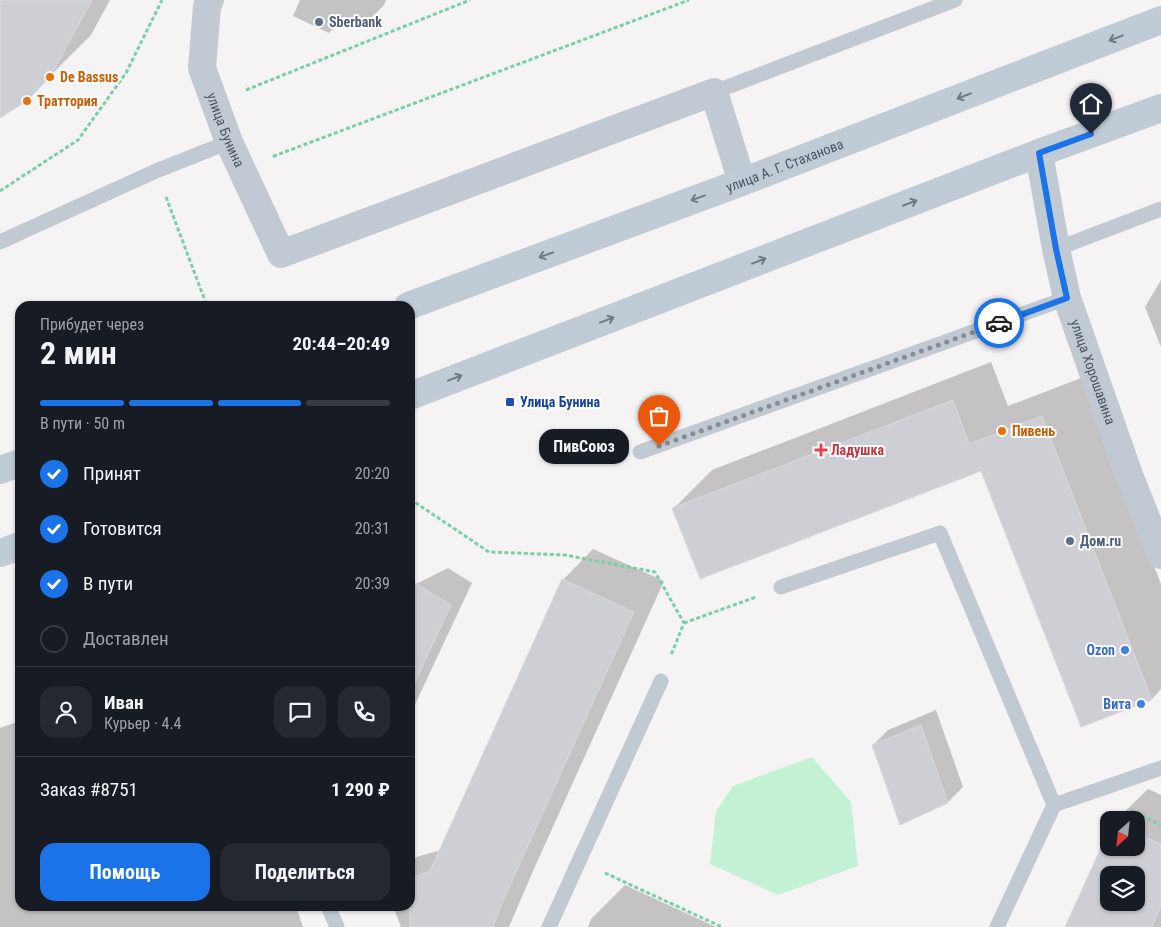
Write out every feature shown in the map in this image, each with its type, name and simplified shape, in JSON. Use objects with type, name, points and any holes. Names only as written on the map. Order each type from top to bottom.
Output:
[{"type":"main road","name":"улица А. Г. Стаханова","points":[[415,303],[742,182],[1161,20]]},
{"type":"main road","points":[[415,394],[1039,153],[1161,108]]},
{"type":"main road","points":[[0,470],[15,465]]},
{"type":"main road","points":[[0,553],[15,548]]},
{"type":"street","name":"улица Бунина","points":[[210,0],[207,6],[202,68],[230,142],[281,254],[714,92]]},
{"type":"street","points":[[714,92],[742,182]]},
{"type":"street","name":"улица Хорошавина","points":[[1039,153],[1056,249],[1067,298],[1129,475],[1161,556]]},
{"type":"lane","points":[[714,92],[955,0]]},
{"type":"lane","points":[[0,242],[156,171],[230,142]]},
{"type":"lane","points":[[1056,249],[1161,210]]},
{"type":"lane","points":[[640,452],[1067,298]]},
{"type":"lane","points":[[780,587],[940,533],[1054,805]]},
{"type":"lane","points":[[549,927],[661,681]]},
{"type":"lane","points":[[997,927],[1054,805],[1161,768]]},
{"type":"lane","points":[[330,911],[337,927]]},
{"type":"path","points":[[0,191],[78,140],[126,73],[162,0]]},
{"type":"path","points":[[246,90],[470,0]]},
{"type":"path","points":[[271,148],[274,156],[689,0]]},
{"type":"path","points":[[242,82],[249,98]]},
{"type":"path","points":[[156,171],[205,301]]},
{"type":"path","points":[[415,502],[488,552],[565,555],[655,572],[684,624]]},
{"type":"path","points":[[661,681],[684,624],[780,587]]},
{"type":"path","points":[[578,861],[722,927]]},
{"type":"green space","points":[[812,757],[851,802],[858,866],[778,895],[710,864],[716,811],[733,786]]},
{"type":"building","points":[[0,0],[92,0],[50,77],[27,101],[0,118]]},
{"type":"building","points":[[953,400],[969,444],[1042,416],[1152,700],[1081,727],[981,471],[700,579],[672,508]]},
{"type":"building","points":[[562,579],[634,612],[502,903],[493,927],[410,927],[410,911],[415,911],[415,877],[430,871]]},
{"type":"building","points":[[415,583],[451,605],[415,682]]},
{"type":"building","points":[[921,725],[948,803],[900,825],[872,745]]},
{"type":"building","points":[[1145,837],[1161,844],[1161,906],[1152,927],[1065,927],[1100,850],[1100,856],[1145,856]]},
{"type":"way so far","points":[[659,446],[999,323]]},
{"type":"place","name":"Sberbank","points":[[319,22]]},
{"type":"place","name":"De Bassus","points":[[50,77]]},
{"type":"place","name":"Траттория","points":[[27,101]]},
{"type":"place","name":"Улица Бунина","points":[[510,402]]},
{"type":"place","name":"Пивень","points":[[1002,431]]},
{"type":"place","name":"ПивСоюз","points":[[659,446]]},
{"type":"place","name":"Ладушка","points":[[821,450]]},
{"type":"place","name":"Дом.ru","points":[[1070,541]]},
{"type":"place","name":"Ozon","points":[[1125,650]]},
{"type":"place","name":"Вита","points":[[1141,704]]},
{"type":"route","points":[[999,323],[1067,298],[1056,249],[1039,153],[1091,134]]}]
